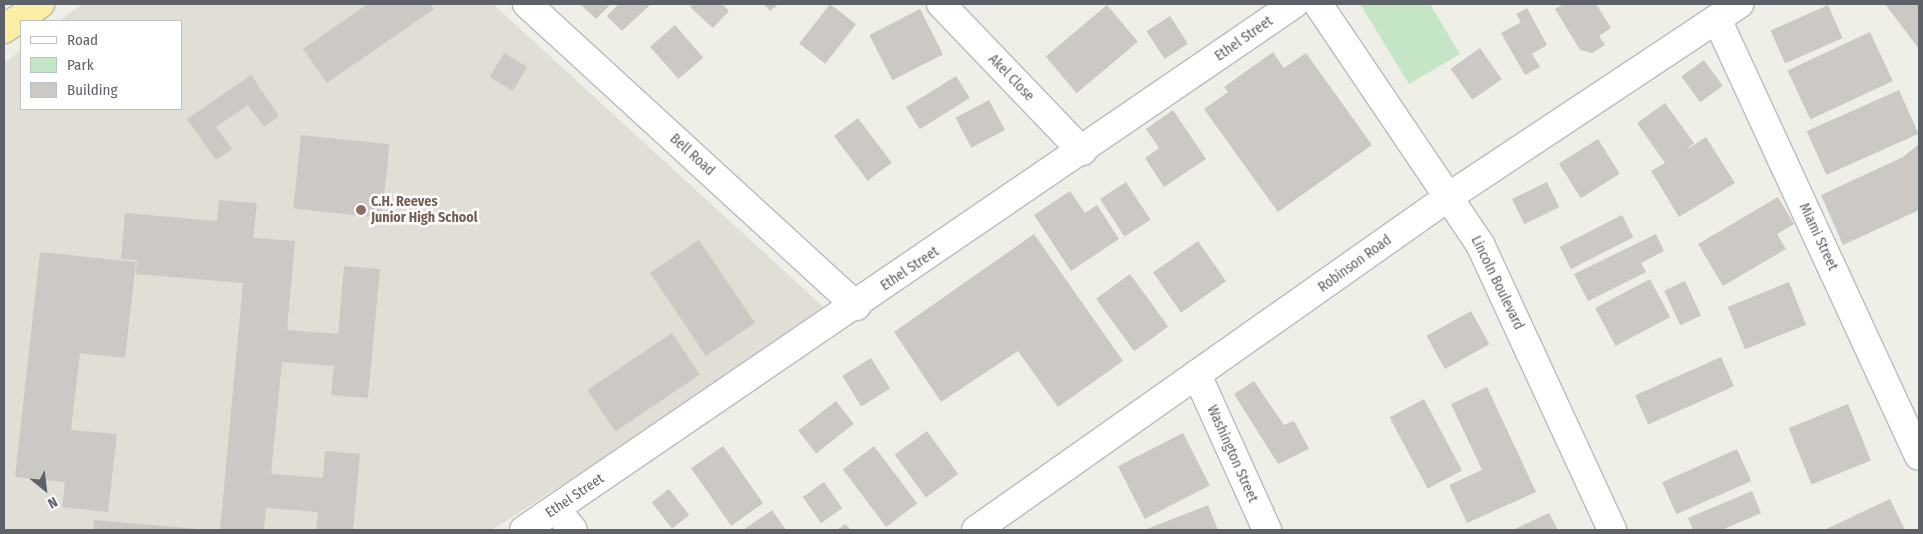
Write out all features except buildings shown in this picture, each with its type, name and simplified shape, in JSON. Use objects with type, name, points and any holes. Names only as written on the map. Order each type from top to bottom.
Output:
[{"type":"highway","points":[[4,29],[40,4]]},
{"type":"street","name":"Bell Road","points":[[527,4],[857,306]]},
{"type":"street","name":"Akel Close","points":[[941,4],[1082,151]]},
{"type":"street","name":"Ethel Street","points":[[524,530],[857,306],[1294,4]]},
{"type":"street","name":"Lincoln Boulevard","points":[[1318,4],[1447,198],[1480,244],[1612,530]]},
{"type":"street","name":"Robinson Road","points":[[976,530],[1198,377],[1447,198],[1728,11]]},
{"type":"street","name":"Miami Street","points":[[1728,11],[1919,456]]},
{"type":"street","name":"Washington Street","points":[[1198,377],[1267,530]]},
{"type":"street","points":[[556,509],[572,530]]},
{"type":"shaded area","name":"C.H. Reeves Junior High School","points":[[82,4],[493,4],[829,312],[492,530],[4,530],[4,63],[20,51],[20,110],[182,110],[182,20],[60,20]]},
{"type":"green space","points":[[1360,4],[1430,4],[1460,54],[1409,84]]},
{"type":"place","name":"C.H. Reeves Junior High School","points":[[361,210]]}]
